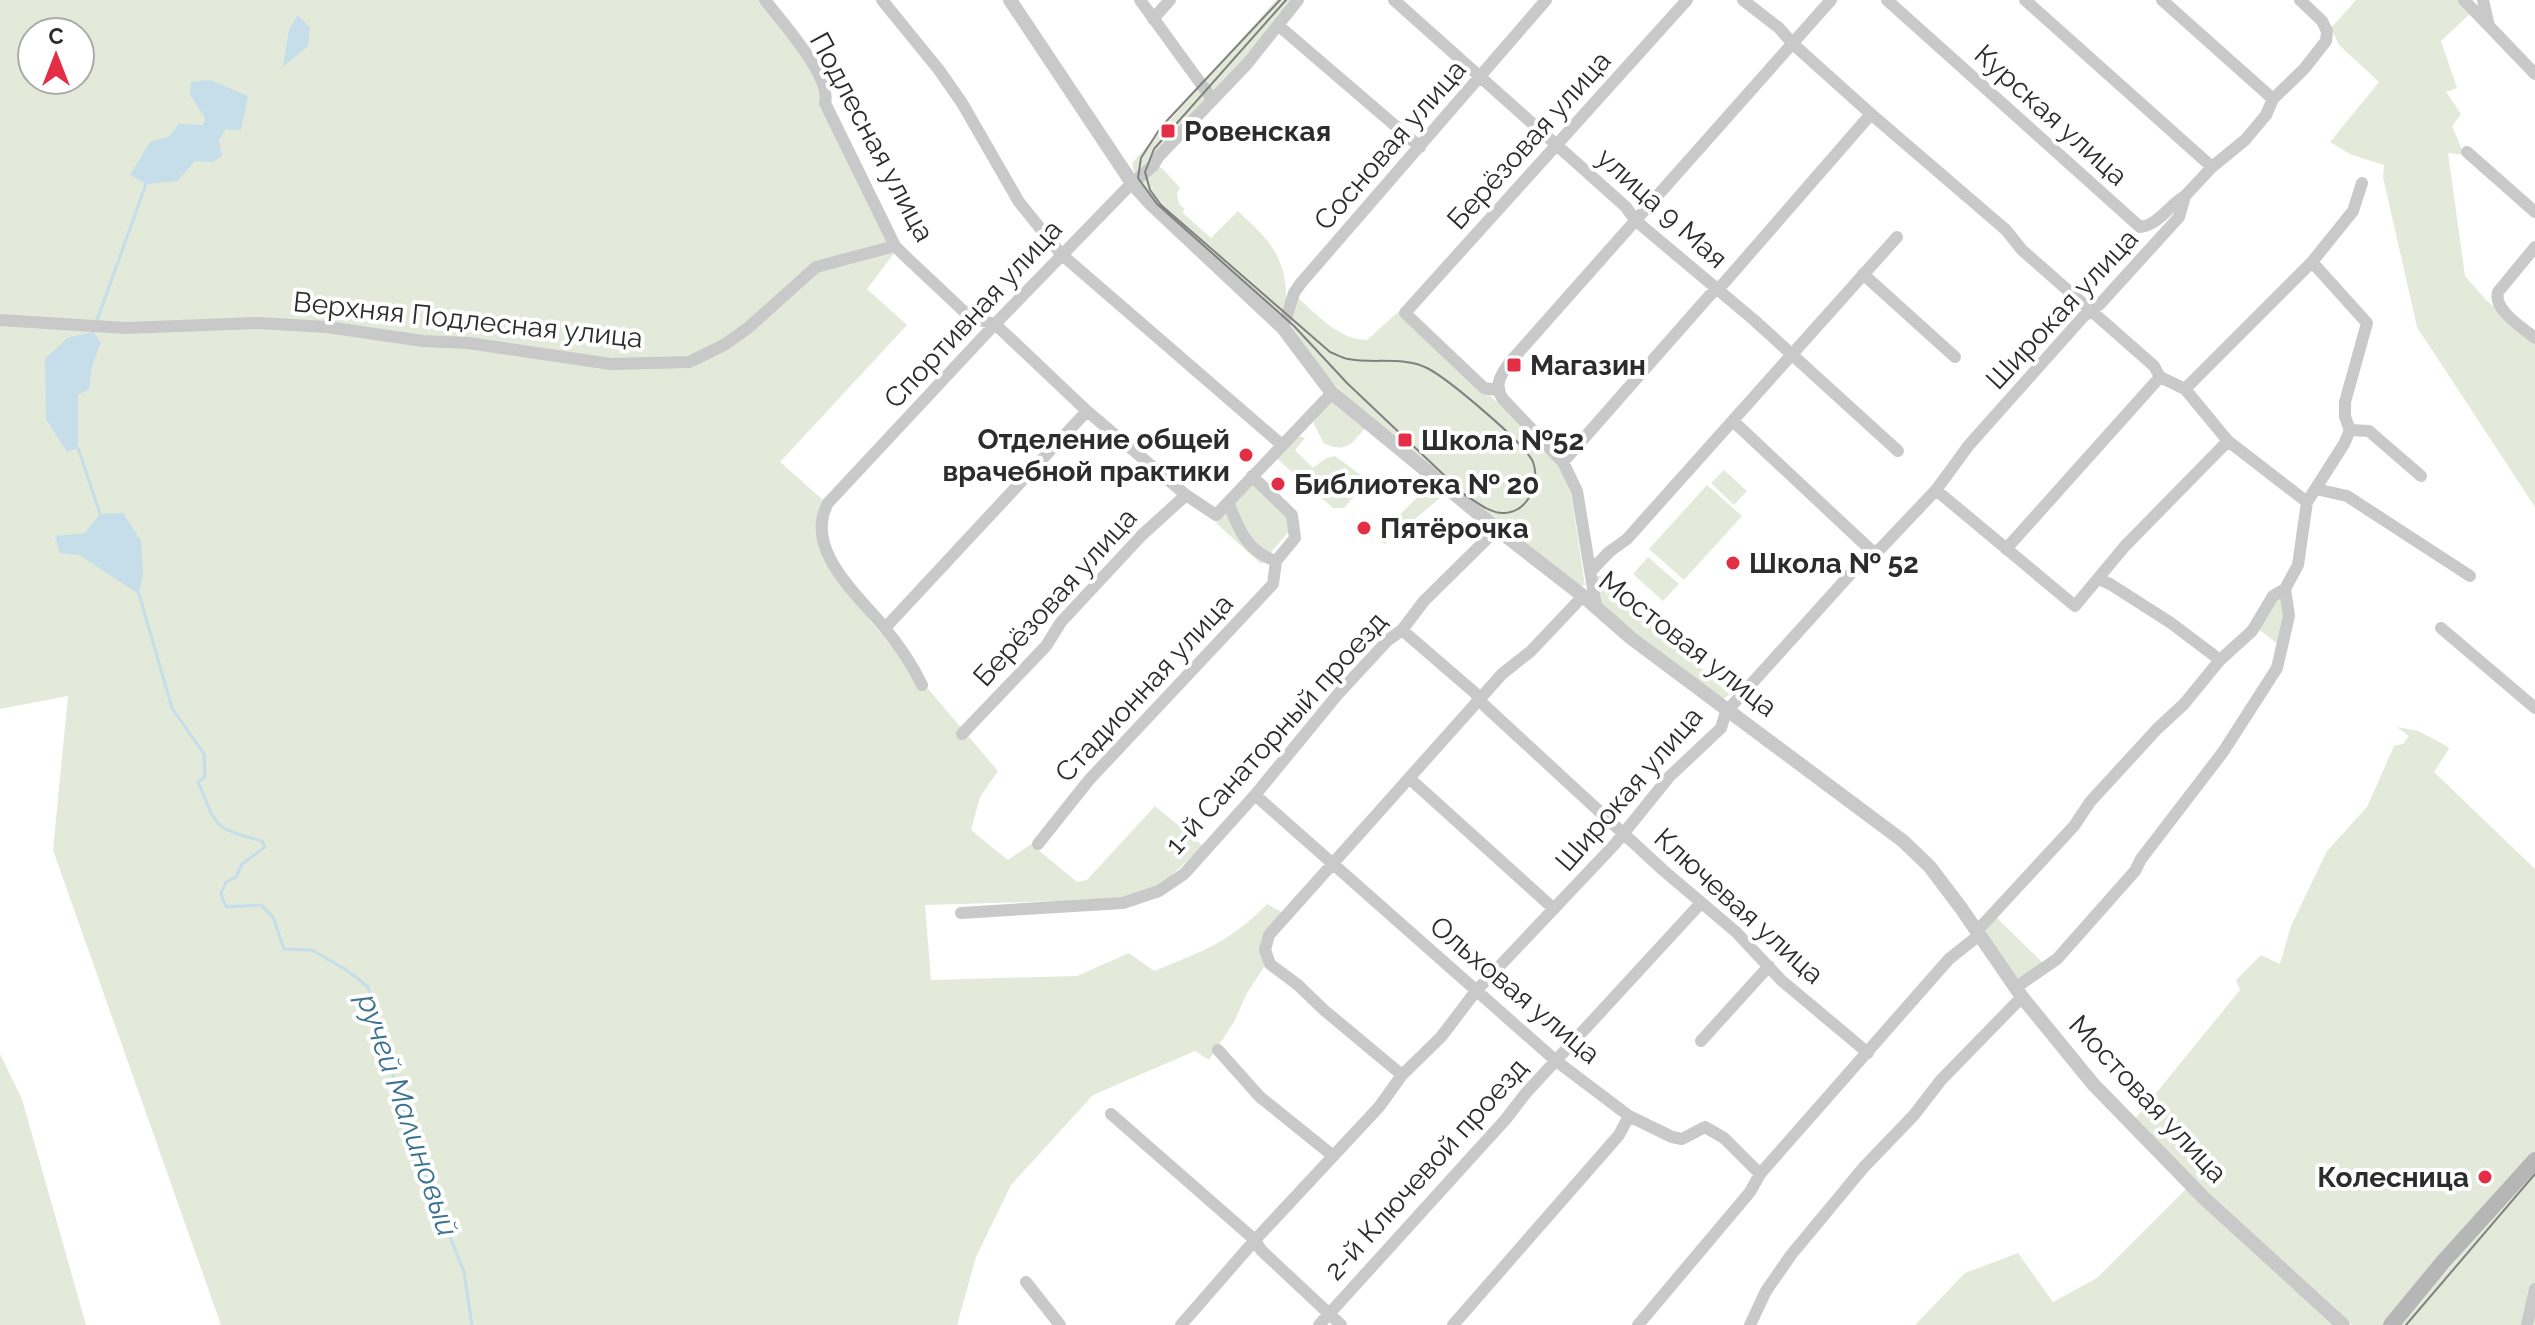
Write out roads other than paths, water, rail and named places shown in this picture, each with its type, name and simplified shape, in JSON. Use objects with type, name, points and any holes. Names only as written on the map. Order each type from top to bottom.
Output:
[{"type":"main road","points":[[2391,1325],[2535,1160]]},
{"type":"street","name":"Подлесная улица","points":[[765,0],[816,70],[827,93],[825,103],[895,246],[971,318],[995,324],[1087,411],[1186,495],[1216,515],[1228,502]]},
{"type":"street","points":[[882,0],[939,70],[962,103],[1019,202],[1061,254],[1282,445]]},
{"type":"street","name":"Мостовая улица","points":[[1010,0],[1132,183],[1283,328],[1332,393],[1631,638],[1726,712],[1824,780],[1903,841],[1930,867],[2018,993],[2093,1084],[2204,1198],[2339,1324]]},
{"type":"street","points":[[1140,0],[1212,99]]},
{"type":"street","points":[[1153,19],[1170,0]]},
{"type":"street","name":"Спортивная улица","points":[[922,685],[914,667],[885,628],[839,574],[826,547],[823,512],[828,503],[1061,254],[1153,166],[1279,26],[1298,0]]},
{"type":"street","name":"улица 9 Мая","points":[[1394,0],[1626,207],[1635,220],[1898,451]]},
{"type":"street","name":"Берёзовая улица","points":[[1500,394],[1484,388],[1405,313],[1687,0]]},
{"type":"street","points":[[1743,0],[1779,28],[1871,114],[2006,230],[2022,250],[2154,366],[2160,377],[2185,389],[2228,441],[2307,502]]},
{"type":"street","points":[[1596,607],[1577,491],[1563,462],[1500,394],[1498,380],[1510,362],[1831,0]]},
{"type":"street","name":"Курская улица","points":[[1887,0],[2140,227],[2155,222],[2174,202],[2185,196]]},
{"type":"street","points":[[2025,0],[2212,167]]},
{"type":"street","points":[[2162,0],[2273,99]]},
{"type":"street","name":"Широкая улица","points":[[1181,1325],[1332,1155],[1379,1107],[1402,1075],[1441,1037],[1476,991],[1554,909],[1669,777],[1721,728],[1726,712],[1855,569],[1936,490],[1969,445],[2083,317],[2179,217],[2185,196],[2212,167],[2245,140],[2266,115],[2273,99],[2304,69],[2326,41],[2328,34],[2322,21],[2300,0]]},
{"type":"street","points":[[2464,0],[2535,74]]},
{"type":"street","points":[[2483,0],[2490,29]]},
{"type":"street","name":"Сосновая улица","points":[[1283,328],[1294,293],[1301,283],[1545,1]]},
{"type":"street","points":[[1279,26],[1420,147]]},
{"type":"street","points":[[1563,462],[1871,114]]},
{"type":"street","points":[[2467,152],[2535,212]]},
{"type":"street","points":[[2185,389],[2312,262],[2353,211],[2362,183]]},
{"type":"street","points":[[1591,571],[1627,539],[1897,237]]},
{"type":"street","name":"Верхняя Подлесная улица","points":[[0,320],[126,328],[286,324],[423,341],[468,343],[611,364],[689,362],[724,345],[748,328],[816,267],[895,246]]},
{"type":"street","points":[[2535,247],[2496,298],[2499,306],[2535,338]]},
{"type":"street","points":[[1638,1325],[1750,1192],[1760,1174],[1949,959],[1977,934],[2036,869],[2074,826],[2090,802],[2184,704],[2220,660],[2252,631],[2273,596],[2285,589],[2298,565],[2307,502],[2350,430],[2345,417],[2345,402],[2367,323],[2312,262]]},
{"type":"street","points":[[1863,274],[1955,357]]},
{"type":"street","points":[[2006,549],[2160,377]]},
{"type":"street","points":[[1276,561],[1262,557],[1246,542],[1228,502],[1332,393]]},
{"type":"street","points":[[885,628],[1087,411]]},
{"type":"street","points":[[1733,421],[1874,553]]},
{"type":"street","points":[[2350,430],[2369,431],[2421,476]]},
{"type":"street","points":[[1936,490],[2075,606],[2144,526],[2228,441]]},
{"type":"street","name":"Стадионная улица","points":[[1038,844],[1089,780],[1273,584],[1276,561],[1295,538],[1292,515],[1252,476]]},
{"type":"street","points":[[2316,489],[2347,496],[2470,576]]},
{"type":"street","name":"Берёзовая улица","points":[[962,734],[1046,646],[1061,622],[1142,535],[1186,495]]},
{"type":"street","name":"1-й Санаторный проезд","points":[[961,913],[1123,903],[1159,891],[1184,874],[1255,795],[1338,694],[1388,640],[1402,630],[1424,601],[1497,529]]},
{"type":"street","points":[[2099,579],[2171,623],[2220,660]]},
{"type":"street","points":[[1750,1325],[1766,1291],[1791,1255],[1864,1167],[1914,1115],[2018,993],[2057,959],[2135,871],[2223,752],[2277,668],[2289,616],[2285,589]]},
{"type":"street","points":[[1402,1075],[1270,964],[1265,950],[1269,935],[1502,674],[1531,651],[1583,596]]},
{"type":"street","points":[[2441,628],[2535,708]]},
{"type":"street","name":"Ключевая улица","points":[[1402,630],[1700,904],[1736,932],[1798,995],[1868,1053]]},
{"type":"street","points":[[1409,778],[1554,909]]},
{"type":"street","name":"Ольховая улица","points":[[1255,795],[1555,1060],[1629,1116],[1663,1134],[1682,1139],[1705,1127],[1724,1138],[1760,1174]]},
{"type":"street","name":"2-й Ключевой проезд","points":[[1319,1325],[1505,1120],[1555,1060],[1700,904]]},
{"type":"street","points":[[1701,1041],[1769,966]]},
{"type":"street","points":[[1218,1050],[1260,1097],[1332,1155]]},
{"type":"street","points":[[1111,1114],[1255,1240],[1261,1250],[1341,1325]]},
{"type":"street","points":[[1453,1325],[1619,1135],[1629,1116]]},
{"type":"street","points":[[1026,1282],[1060,1325]]},
{"type":"street","points":[[2527,1325],[2535,1289]]},
{"type":"water","points":[[298,15],[310,28],[308,46],[283,67],[289,30]]},
{"type":"water","points":[[210,80],[248,96],[241,130],[226,129],[219,140],[222,156],[213,162],[195,161],[177,181],[146,184],[130,175],[150,142],[170,136],[179,124],[203,125],[205,118],[190,95],[191,82]]},
{"type":"water","points":[[93,332],[101,342],[92,366],[89,389],[78,395],[78,448],[67,452],[46,419],[45,359],[67,338]]},
{"type":"water","points":[[123,513],[141,541],[143,575],[139,594],[79,555],[60,553],[55,536],[85,533],[100,514]]},
{"type":"waterway","name":"ручей Малиновый","points":[[96,323],[146,184]]},
{"type":"waterway","name":"ручей Малиновый","points":[[78,448],[100,514]]},
{"type":"waterway","name":"ручей Малиновый","points":[[139,594],[172,708],[204,754],[205,777],[198,782],[209,809],[218,824],[262,841],[265,847],[242,864],[236,877],[226,882],[221,894],[226,907],[261,905],[273,917],[284,949],[312,950],[368,987],[411,1138],[464,1272],[472,1325]]},
{"type":"tram line","points":[[1280,0],[1161,127],[1141,158],[1138,178],[1157,204],[1294,326],[1347,383],[1465,495],[1494,511],[1504,513],[1520,508],[1534,487],[1533,462],[1516,441],[1484,412],[1451,384],[1418,364],[1348,359],[1330,352],[1161,205],[1150,190],[1145,172],[1154,149],[1286,0]]},
{"type":"tram line","points":[[2406,1325],[2535,1174]]},
{"type":"place","name":"Ровенская","points":[[1168,131]]},
{"type":"place","name":"Магазин","points":[[1514,365]]},
{"type":"place","name":"Школа №52","points":[[1405,440]]},
{"type":"place","name":"Отделение общей врачебной практики","points":[[1246,455]]},
{"type":"place","name":"Библиотека № 20","points":[[1278,484]]},
{"type":"place","name":"Пятёрочка","points":[[1364,528]]},
{"type":"place","name":"Школа № 52","points":[[1733,563]]},
{"type":"place","name":"Колесница","points":[[2485,1177]]}]
